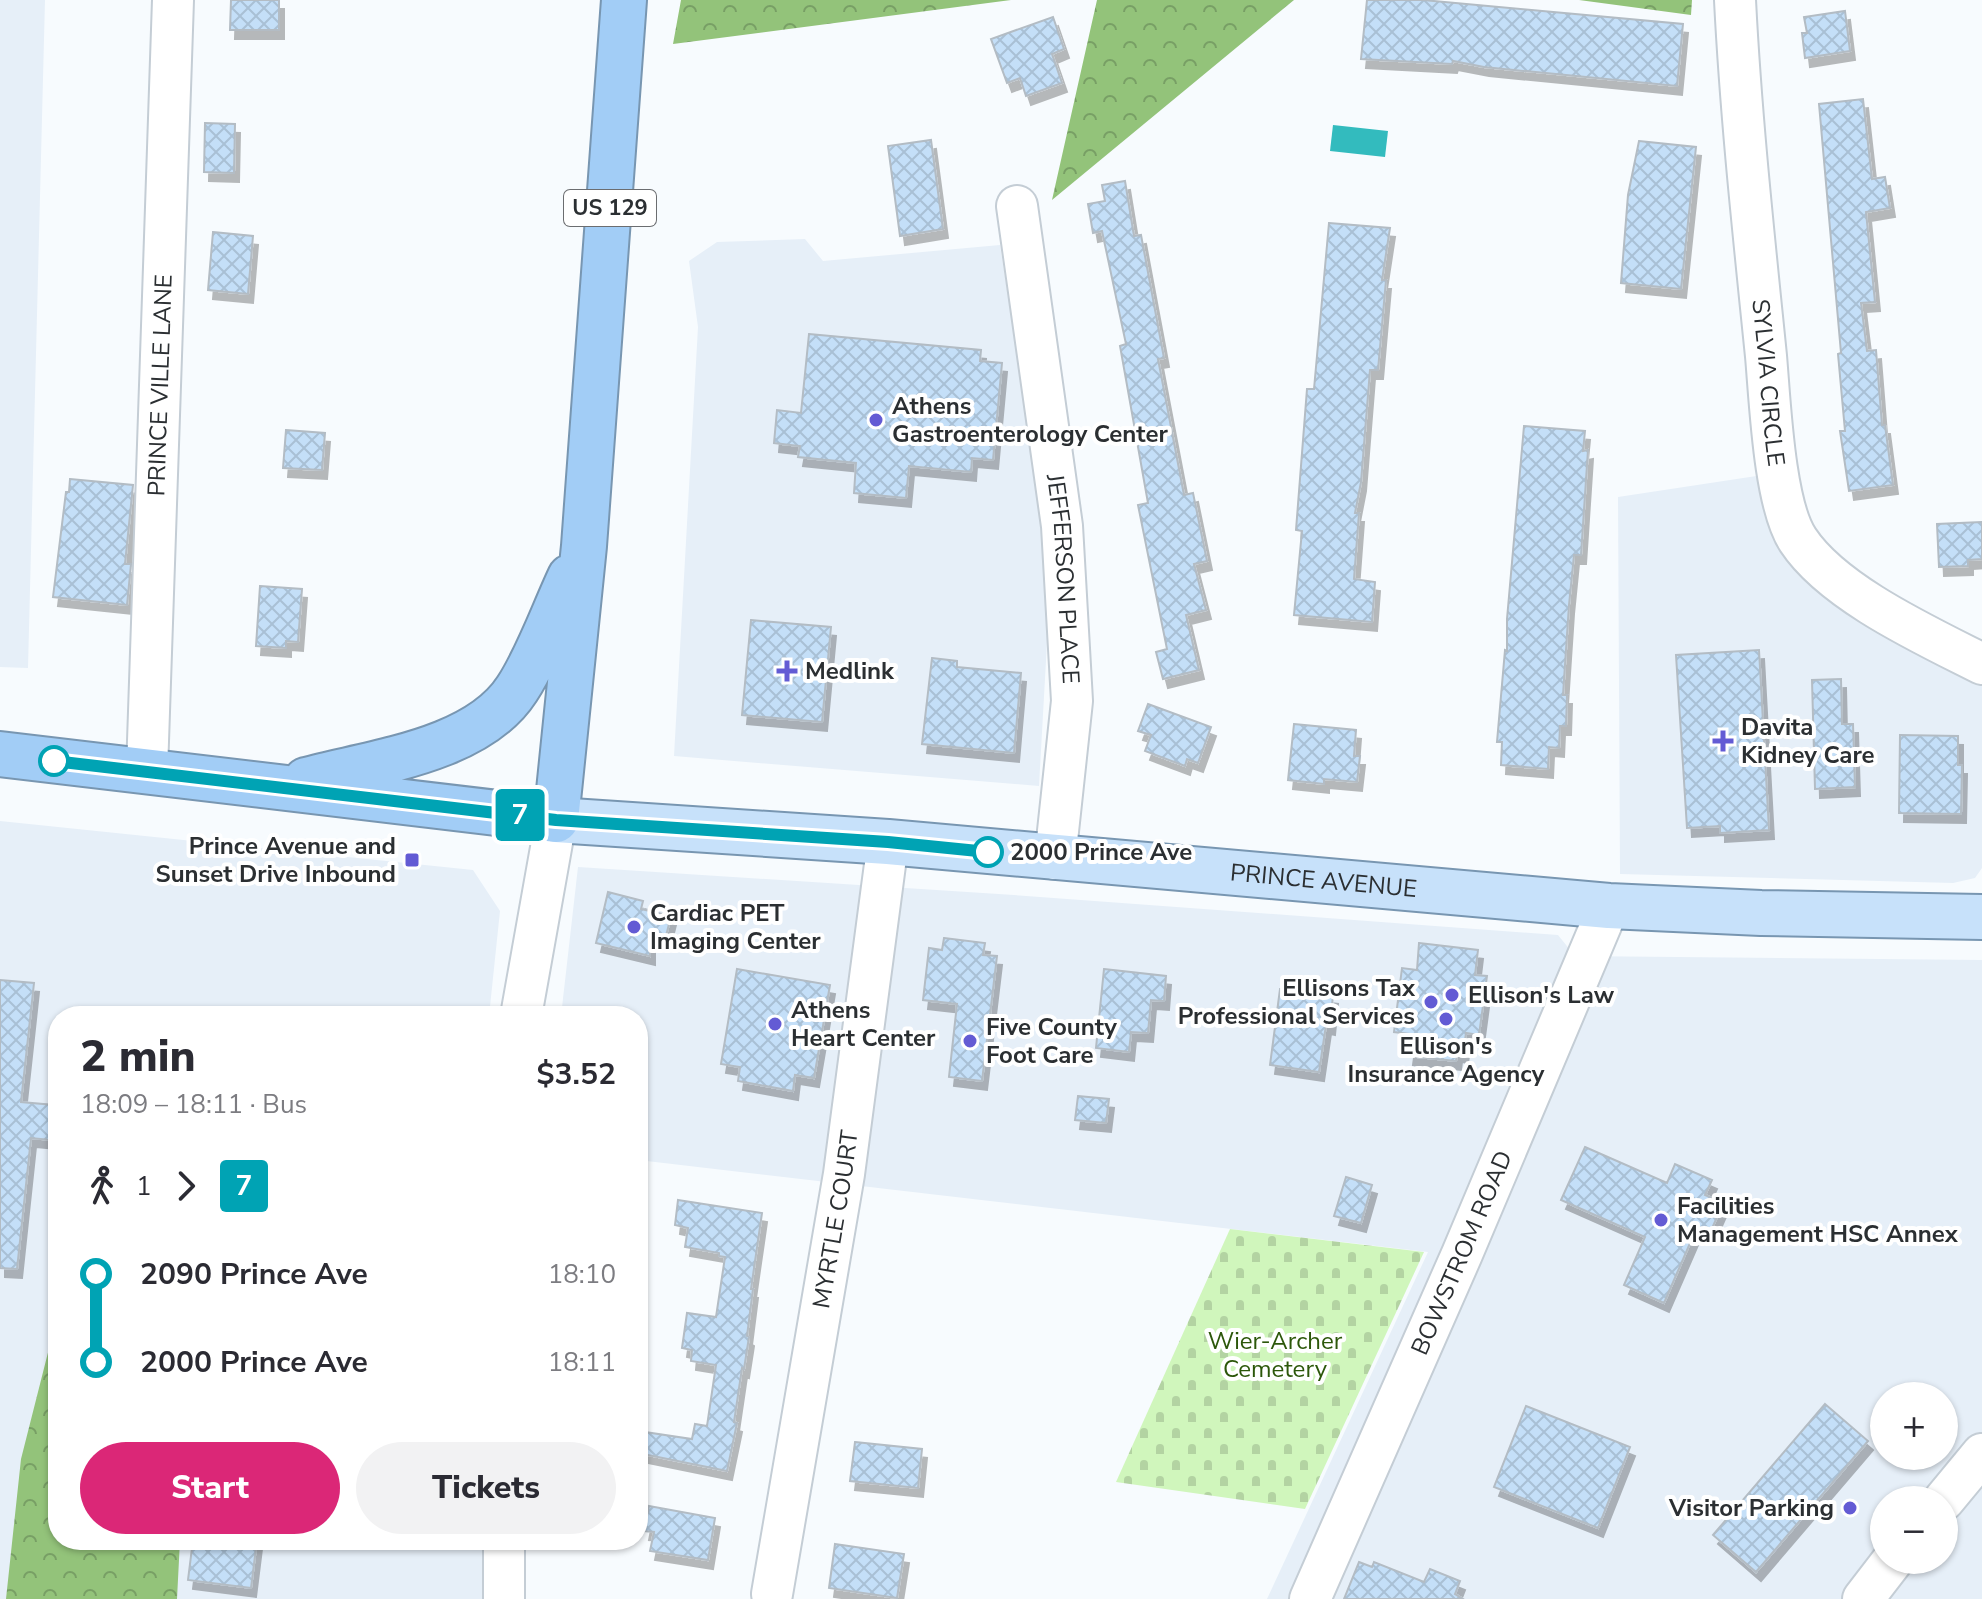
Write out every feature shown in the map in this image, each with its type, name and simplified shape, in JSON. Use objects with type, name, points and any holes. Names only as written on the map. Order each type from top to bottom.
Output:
[{"type":"highway","name":"US 129","points":[[556,820],[584,546],[624,0]]},
{"type":"highway","points":[[280,787],[449,743],[485,724],[517,689],[584,546]]},
{"type":"highway","name":"PRINCE AVENUE","points":[[0,754],[556,820]]},
{"type":"main road","name":"PRINCE AVENUE","points":[[556,820],[888,842],[1609,906],[1761,913],[1982,917]]},
{"type":"street","name":"PRINCE VILLE LANE","points":[[147,771],[173,0]]},
{"type":"street","name":"SYLVIA CIRCLE","points":[[1735,0],[1765,353],[1784,506],[1797,539],[1846,589],[1982,664]]},
{"type":"street","name":"JEFFERSON PLACE","points":[[1017,206],[1063,541],[1072,701],[1055,859]]},
{"type":"street","points":[[523,1006],[556,820]]},
{"type":"street","name":"MYRTLE COURT","points":[[772,1594],[844,1174],[888,842]]},
{"type":"street","name":"BOWSTROM ROAD","points":[[1310,1599],[1462,1254],[1609,906]]},
{"type":"street","points":[[1956,1486],[1982,1454]]},
{"type":"street","points":[[504,1550],[504,1599]]},
{"type":"street","points":[[1863,1599],[1882,1574]]},
{"type":"shaded area","points":[[0,0],[45,0],[28,668],[0,667]]},
{"type":"shaded area","points":[[805,239],[823,261],[1000,245],[1051,571],[1039,786],[674,756],[698,327],[689,261],[717,242]]},
{"type":"shaded area","points":[[1763,475],[1785,546],[1815,589],[1843,609],[1982,680],[1982,868],[1975,878],[1953,883],[1620,874],[1618,497]]},
{"type":"shaded area","points":[[0,821],[473,870],[500,911],[490,1006],[48,1006],[48,1550],[483,1550],[483,1599],[0,1599]]},
{"type":"shaded area","points":[[578,867],[1558,935],[1575,956],[1982,960],[1982,1599],[1267,1599],[1428,1252],[648,1161],[648,1006],[562,1006]]},
{"type":"green space","points":[[681,0],[1011,0],[673,44]]},
{"type":"green space","points":[[1097,0],[1294,0],[1052,200]]},
{"type":"green space","points":[[1579,0],[1692,0],[1691,15]]},
{"type":"green space","name":"Wier-Archer Cemetery","points":[[1230,1229],[1424,1252],[1305,1509],[1116,1482]]},
{"type":"green space","points":[[48,1352],[48,1550],[179,1550],[177,1599],[6,1599],[21,1459]]},
{"type":"water","points":[[1333,125],[1388,131],[1385,157],[1330,151]]},
{"type":"building","points":[[231,0],[279,0],[279,30],[230,30]]},
{"type":"building","points":[[1367,0],[1423,0],[1683,24],[1677,86],[1484,67],[1453,61],[1452,64],[1361,59]]},
{"type":"building","points":[[1845,11],[1850,51],[1805,58],[1802,33],[1807,33],[1804,17]]},
{"type":"building","points":[[1053,17],[1064,49],[1052,54],[1062,83],[1026,96],[1020,78],[1007,83],[991,39]]},
{"type":"building","points":[[1863,99],[1872,179],[1885,177],[1890,208],[1866,212],[1875,302],[1861,303],[1867,351],[1876,350],[1882,425],[1885,425],[1893,485],[1849,491],[1840,431],[1845,431],[1838,354],[1841,353],[1819,104]]},
{"type":"building","points":[[205,123],[235,124],[234,173],[204,172]]},
{"type":"building","points":[[931,140],[943,229],[900,236],[888,146]]},
{"type":"building","points":[[1639,141],[1696,147],[1681,289],[1621,283],[1628,195]]},
{"type":"building","points":[[1125,181],[1134,236],[1141,235],[1164,358],[1158,359],[1184,495],[1193,493],[1207,561],[1194,564],[1206,610],[1186,615],[1199,670],[1163,679],[1156,652],[1167,649],[1138,505],[1148,503],[1120,346],[1126,344],[1102,231],[1093,233],[1088,204],[1105,201],[1102,185]]},
{"type":"building","points":[[1329,223],[1390,228],[1382,280],[1386,280],[1378,370],[1370,370],[1361,482],[1355,513],[1359,513],[1354,579],[1375,582],[1372,622],[1294,615],[1302,531],[1296,530],[1307,389],[1314,389]]},
{"type":"building","points":[[213,232],[253,236],[248,294],[208,290]]},
{"type":"building","name":"Athens Gastroenterology Center","points":[[809,334],[981,350],[980,361],[1002,363],[993,460],[972,458],[971,472],[909,466],[906,498],[854,493],[856,463],[798,457],[800,446],[774,443],[777,410],[801,413]]},
{"type":"building","points":[[1524,426],[1585,431],[1583,451],[1588,450],[1581,555],[1574,555],[1569,605],[1563,695],[1567,695],[1566,726],[1560,726],[1559,748],[1549,747],[1548,769],[1501,765],[1502,742],[1497,742]]},
{"type":"building","points":[[286,430],[325,433],[322,470],[283,468]]},
{"type":"building","points":[[70,479],[133,485],[125,564],[131,564],[127,605],[53,597]]},
{"type":"building","points":[[1982,522],[1982,559],[1968,560],[1968,566],[1939,567],[1937,524]]},
{"type":"building","points":[[260,586],[302,589],[298,642],[286,641],[286,648],[256,646]]},
{"type":"building","name":"Medlink","points":[[751,620],[831,627],[822,722],[742,715]]},
{"type":"building","name":"Davita Kidney Care","points":[[1759,650],[1769,830],[1720,833],[1720,826],[1687,828],[1676,655]]},
{"type":"building","points":[[932,658],[957,661],[957,667],[1021,673],[1014,753],[922,744]]},
{"type":"building","points":[[1841,679],[1842,724],[1853,724],[1855,787],[1815,789],[1812,680]]},
{"type":"building","points":[[1148,704],[1211,727],[1198,763],[1187,759],[1185,766],[1145,751],[1151,735],[1138,731]]},
{"type":"building","points":[[1294,724],[1356,730],[1354,756],[1360,756],[1357,782],[1324,779],[1324,784],[1288,780]]},
{"type":"building","points":[[1900,735],[1958,736],[1958,765],[1962,765],[1961,814],[1899,813]]},
{"type":"building","name":"Cardiac PET Imaging Center","points":[[608,892],[643,901],[641,909],[671,916],[665,940],[650,936],[650,956],[596,943]]},
{"type":"building","name":"Five County Foot Care","points":[[944,938],[985,943],[983,955],[997,956],[982,1081],[949,1077],[957,1004],[923,1000],[929,948],[942,950]]},
{"type":"building","points":[[1419,943],[1478,950],[1475,975],[1487,976],[1479,1035],[1466,1033],[1463,1054],[1457,1053],[1456,1061],[1408,1056],[1411,1034],[1394,1032],[1402,968],[1417,970]]},
{"type":"building","name":"Athens Heart Center","points":[[737,969],[830,985],[814,1078],[795,1075],[793,1091],[738,1081],[740,1067],[721,1064]]},
{"type":"building","points":[[1104,969],[1166,976],[1164,1001],[1151,1000],[1148,1033],[1131,1032],[1129,1052],[1096,1048]]},
{"type":"building","points":[[0,980],[34,983],[21,1102],[48,1104],[48,1140],[31,1138],[17,1269],[0,1268]]},
{"type":"building","points":[[1280,989],[1333,995],[1330,1026],[1326,1025],[1319,1072],[1270,1065]]},
{"type":"building","points":[[1078,1096],[1109,1099],[1106,1123],[1075,1120]]},
{"type":"building","name":"Facilities Management HSC Annex","points":[[1585,1147],[1667,1183],[1675,1164],[1712,1180],[1705,1195],[1712,1198],[1710,1203],[1721,1208],[1710,1233],[1697,1227],[1664,1303],[1624,1285],[1645,1237],[1561,1200]]},
{"type":"building","points":[[1346,1177],[1372,1185],[1361,1223],[1334,1216]]},
{"type":"building","points":[[678,1200],[762,1213],[751,1289],[749,1337],[727,1471],[648,1455],[648,1432],[692,1439],[695,1424],[707,1426],[716,1365],[691,1361],[692,1350],[682,1348],[687,1313],[716,1317],[725,1257],[719,1256],[719,1253],[685,1247],[688,1228],[675,1225]]},
{"type":"building","points":[[1825,1404],[1868,1441],[1756,1572],[1713,1535]]},
{"type":"building","points":[[1526,1406],[1630,1447],[1598,1528],[1494,1487]]},
{"type":"building","points":[[855,1442],[922,1449],[918,1488],[850,1481]]},
{"type":"building","points":[[649,1506],[715,1518],[708,1560],[650,1551],[654,1532],[648,1531]]},
{"type":"building","points":[[835,1544],[904,1554],[897,1598],[829,1588]]},
{"type":"building","points":[[192,1550],[256,1550],[251,1588],[188,1580]]},
{"type":"building","points":[[1359,1562],[1372,1567],[1374,1562],[1424,1582],[1430,1569],[1460,1581],[1455,1594],[1463,1599],[1344,1599]]},
{"type":"bus line","name":"7","points":[[54,761],[556,820],[888,842],[988,852]]},
{"type":"place","name":"Athens Gastroenterology Center","points":[[876,420]]},
{"type":"place","name":"Medlink","points":[[787,671]]},
{"type":"place","name":"Davita Kidney Care","points":[[1723,741]]},
{"type":"place","name":"2000 Prince Ave","points":[[988,852]]},
{"type":"place","name":"Prince Avenue and Sunset Drive Inbound","points":[[412,860]]},
{"type":"place","name":"Cardiac PET Imaging Center","points":[[634,927]]},
{"type":"place","name":"Ellison's Law","points":[[1452,995]]},
{"type":"place","name":"Ellisons Tax Professional Services","points":[[1431,1002]]},
{"type":"place","name":"Ellison's Insurance Agency","points":[[1446,1019]]},
{"type":"place","name":"Athens Heart Center","points":[[775,1024]]},
{"type":"place","name":"Five County Foot Care","points":[[970,1041]]},
{"type":"place","name":"Facilities Management HSC Annex","points":[[1661,1220]]},
{"type":"place","name":"Visitor Parking","points":[[1850,1508]]}]
